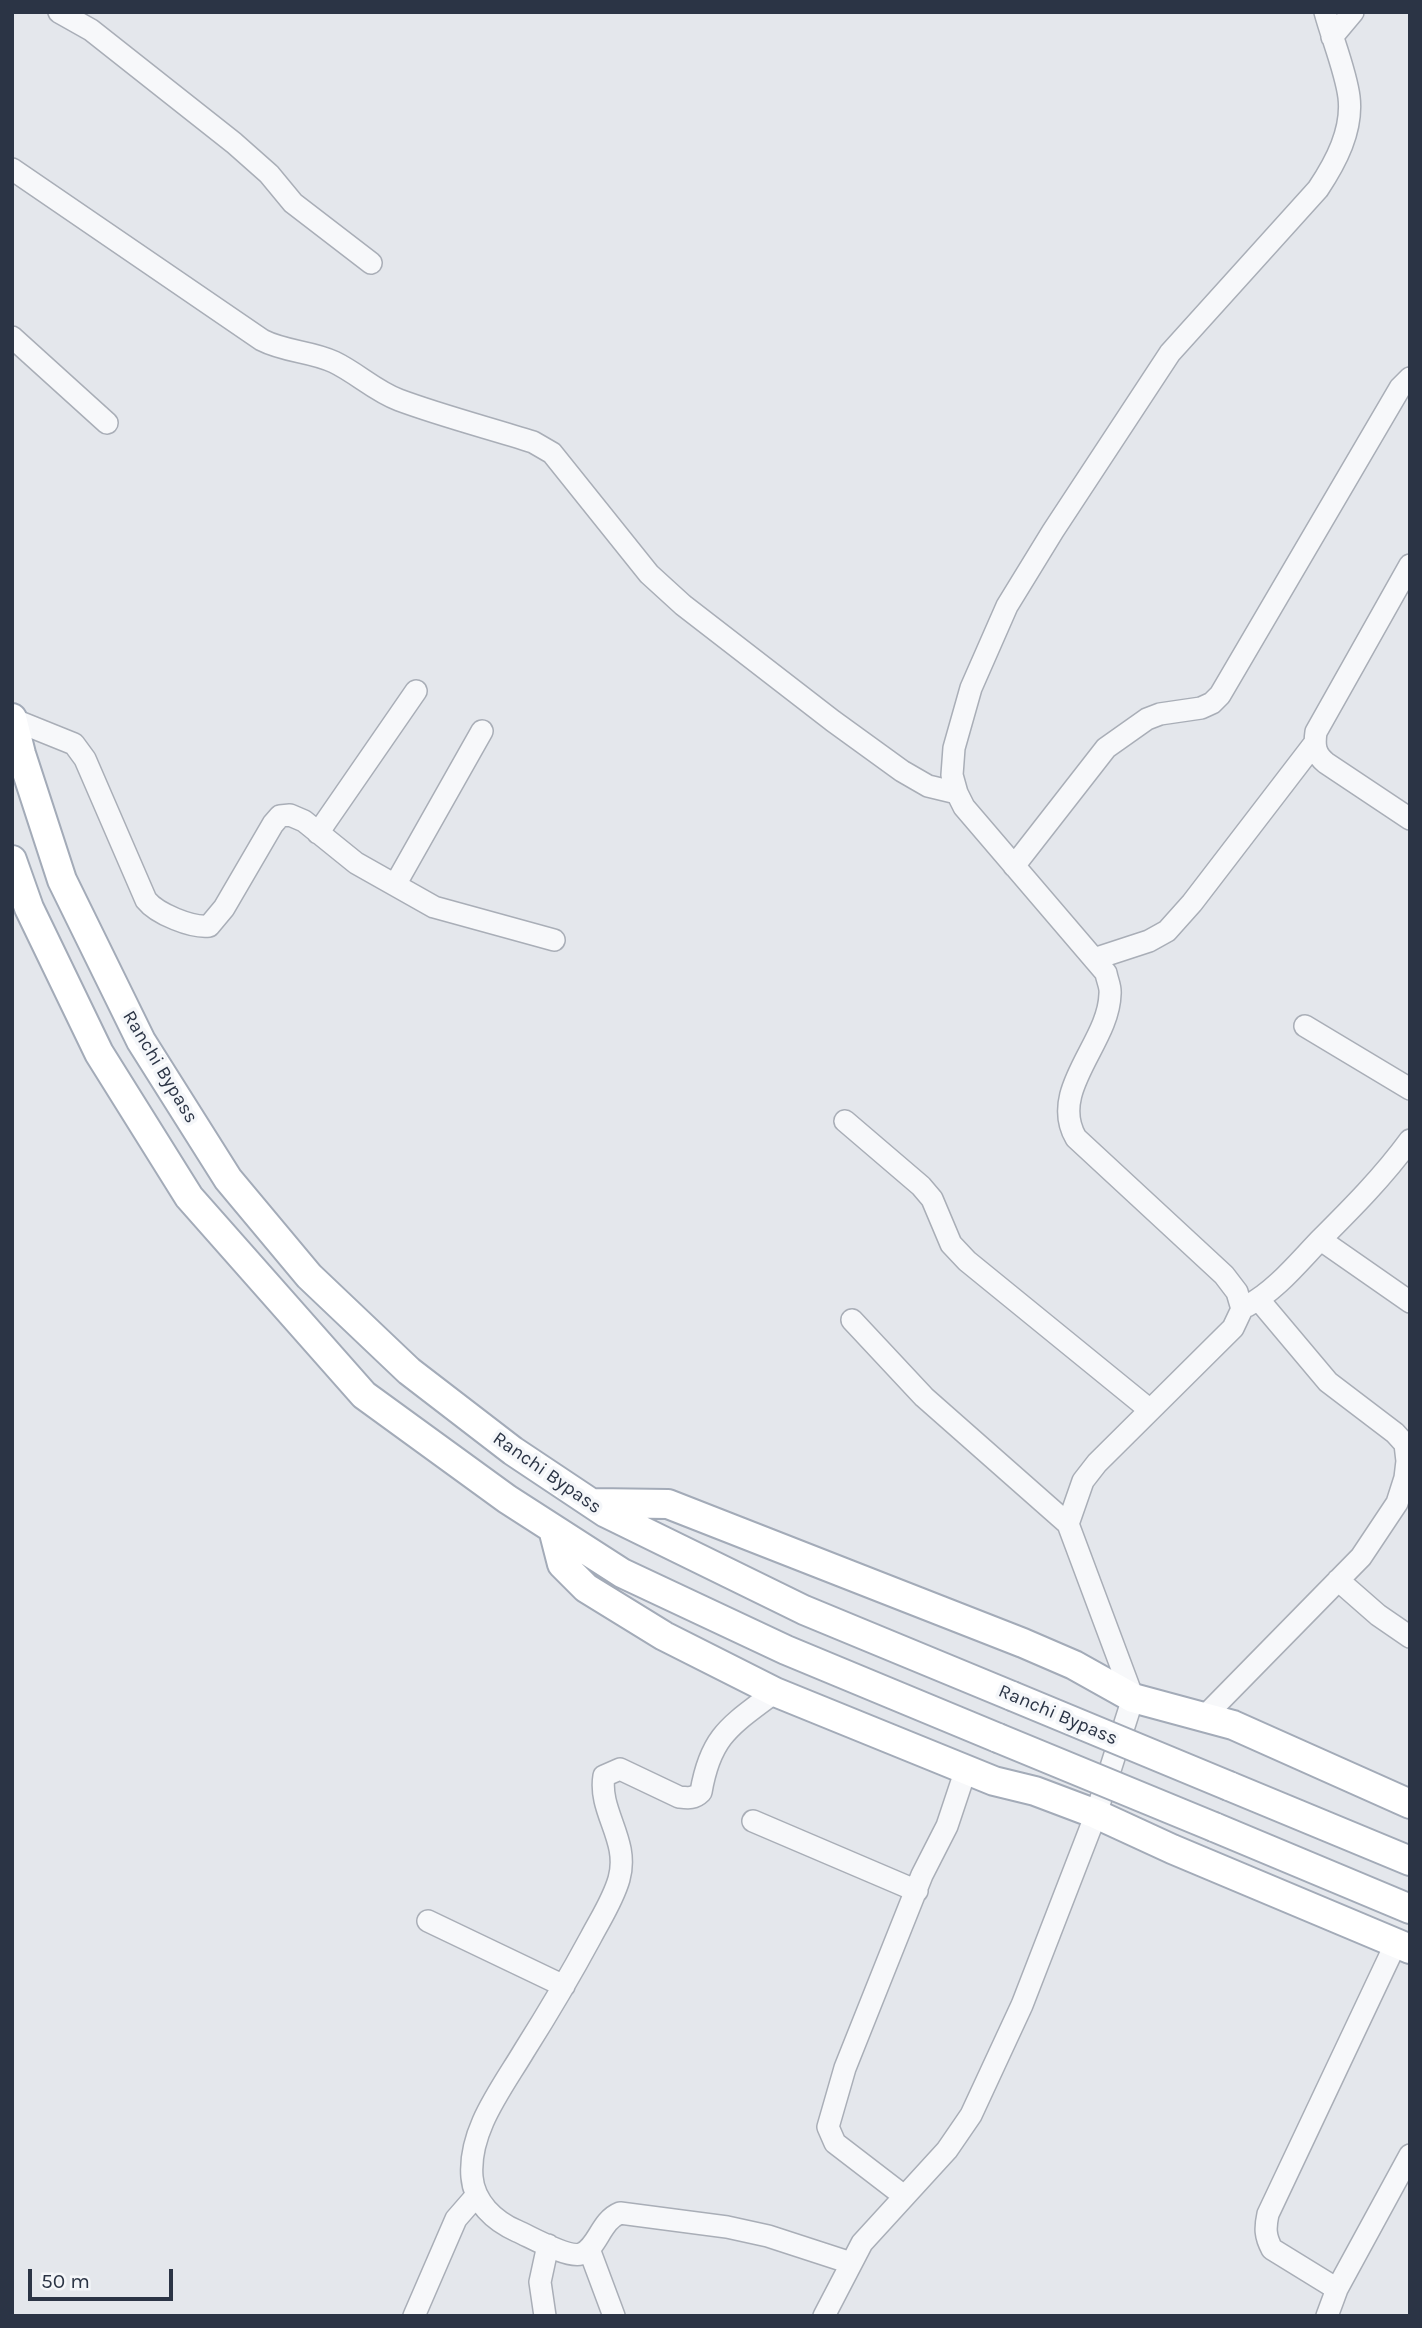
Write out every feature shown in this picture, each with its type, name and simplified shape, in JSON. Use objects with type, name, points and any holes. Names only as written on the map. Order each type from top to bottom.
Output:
[{"type":"main road","name":"Ranchi Bypass","points":[[12,719],[62,880],[141,1041],[228,1179],[309,1276],[409,1371],[513,1451],[591,1503],[677,1550],[804,1610],[1410,1861]]},
{"type":"main road","points":[[12,860],[29,908],[99,1054],[188,1197],[364,1395],[507,1499],[622,1573],[786,1650],[1410,1909]]},
{"type":"main road","points":[[591,1503],[668,1504],[1023,1643],[1074,1665],[1133,1698],[1233,1724],[1410,1804]]},
{"type":"main road","points":[[553,1529],[562,1564],[586,1588],[664,1636],[775,1692],[994,1781],[1035,1791],[1097,1814],[1172,1849],[1403,1946]]},
{"type":"street","points":[[59,12],[91,30],[234,143],[269,174],[293,203],[371,263]]},
{"type":"street","points":[[1205,1716],[1361,1557],[1403,1508],[1407,1461],[1405,1444],[1395,1433],[1328,1382],[1237,1292],[1224,1275],[1076,1138],[1070,1127],[1068,1113],[1071,1094],[1109,1005],[1111,992],[1106,973],[964,807],[952,775],[954,748],[971,688],[1007,606],[1053,531],[1170,353],[1318,189],[1332,168],[1343,141],[1349,96],[1325,12]]},
{"type":"street","points":[[1332,37],[1353,12]]},
{"type":"street","points":[[12,169],[268,344],[334,362],[366,384],[397,400],[533,442],[552,453],[649,574],[683,605],[902,771],[928,786],[957,793]]},
{"type":"street","points":[[12,337],[107,423]]},
{"type":"street","points":[[1014,866],[1106,748],[1147,719],[1160,714],[1201,708],[1212,704],[1220,695],[1400,388],[1410,378]]},
{"type":"street","points":[[1406,809],[1326,764],[1318,756],[1314,744],[1316,732],[1410,565]]},
{"type":"street","points":[[318,832],[416,691]]},
{"type":"street","points":[[12,719],[75,744],[85,758],[146,900],[160,913],[202,927],[209,926],[224,908],[273,824],[280,816],[290,815],[304,821],[356,863],[434,907],[554,940]]},
{"type":"street","points":[[395,885],[482,731]]},
{"type":"street","points":[[1094,959],[1149,941],[1167,931],[1192,903],[1314,744]]},
{"type":"street","points":[[1304,1026],[1410,1090]]},
{"type":"street","points":[[845,1121],[921,1186],[932,1199],[951,1244],[967,1261],[1150,1410]]},
{"type":"street","points":[[1068,1524],[1083,1481],[1097,1463],[1233,1328],[1251,1304],[1321,1240],[1367,1192],[1402,1165],[1410,1140]]},
{"type":"street","points":[[1321,1240],[1410,1302]]},
{"type":"street","points":[[824,2316],[862,2243],[947,2150],[971,2115],[1022,2005],[1097,1814],[1133,1698],[1068,1524],[924,1397],[852,1320]]},
{"type":"street","points":[[1338,1580],[1378,1615],[1410,1637]]},
{"type":"street","points":[[775,1692],[728,1728],[711,1752],[701,1792],[696,1796],[679,1797],[620,1769],[604,1776],[602,1786],[605,1799],[622,1853],[619,1878],[611,1900],[564,1986],[493,2102],[477,2140],[472,2177],[476,2196],[491,2215],[506,2227],[566,2253],[579,2255],[589,2249],[604,2224],[620,2213],[727,2227],[768,2236],[851,2263]]},
{"type":"street","points":[[904,2196],[835,2143],[828,2127],[845,2068],[917,1891],[947,1826],[966,1769]]},
{"type":"street","points":[[753,1821],[917,1891]]},
{"type":"street","points":[[428,1921],[564,1986]]},
{"type":"street","points":[[1337,2289],[1272,2249],[1266,2239],[1265,2227],[1268,2214],[1403,1946]]},
{"type":"street","points":[[1327,2316],[1337,2289],[1410,2155]]},
{"type":"street","points":[[414,2316],[456,2219],[476,2196]]},
{"type":"street","points":[[545,2316],[540,2282],[548,2245]]},
{"type":"street","points":[[589,2249],[614,2316]]}]
